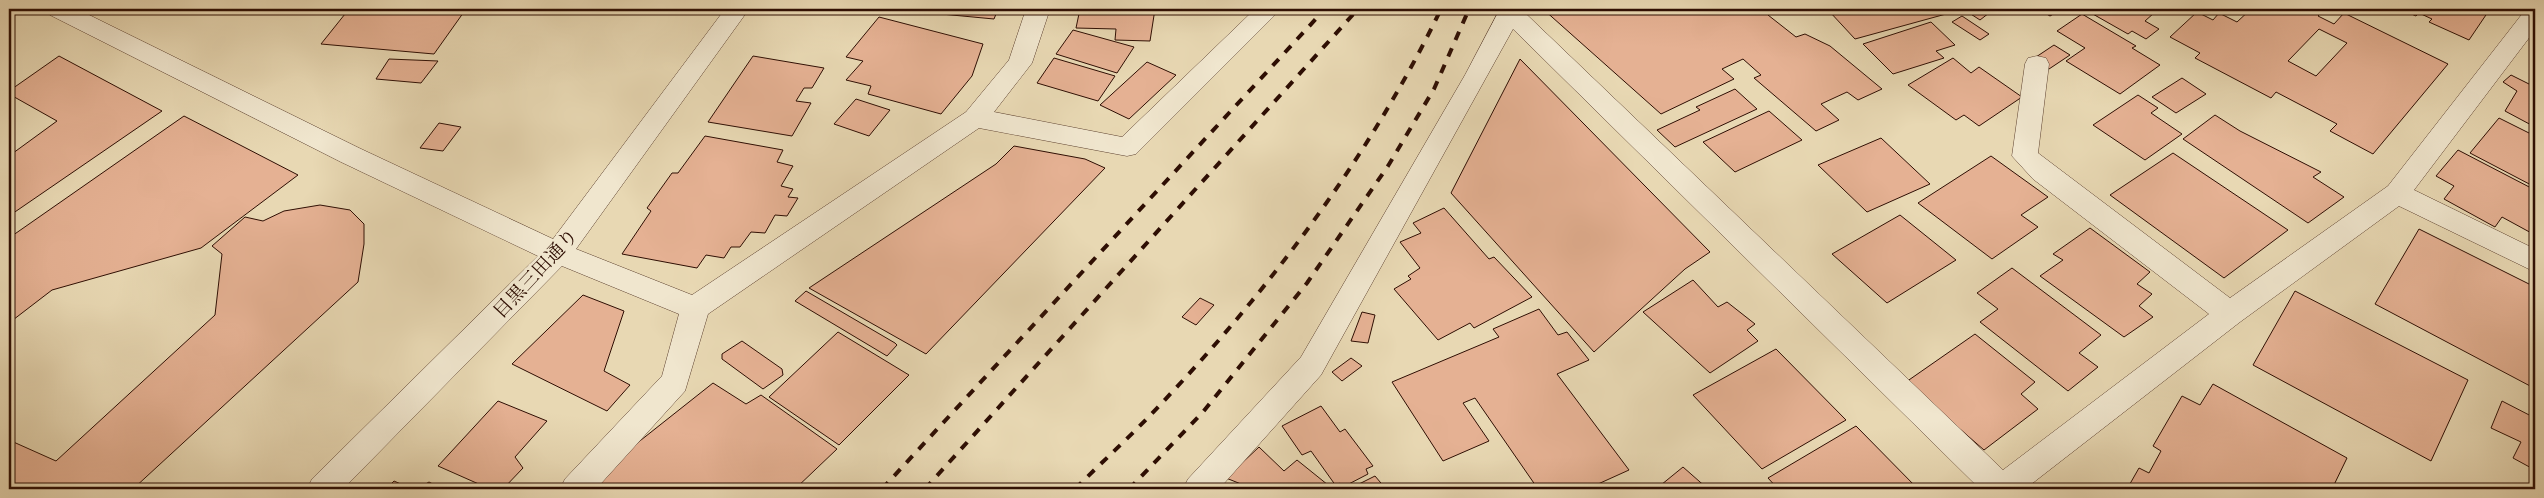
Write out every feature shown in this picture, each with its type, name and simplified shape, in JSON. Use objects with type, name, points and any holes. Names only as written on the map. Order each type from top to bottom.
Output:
[{"type":"street","points":[[58,9],[350,154],[558,253],[695,308]]},
{"type":"street","name":"目黒三田通り","points":[[323,489],[558,253],[737,9]]},
{"type":"street","points":[[576,489],[674,382],[695,308],[975,118],[1020,63],[1038,9]]},
{"type":"street","points":[[975,118],[1127,147],[1270,9]]},
{"type":"street","points":[[1199,489],[1311,366],[1512,11],[2002,489],[2230,314],[2397,192],[2535,14]]},
{"type":"street","points":[[2037,64],[2026,156],[2042,172],[2230,314]]},
{"type":"street","points":[[2397,192],[2535,261]]},
{"type":"building","points":[[349,9],[466,9],[434,54],[321,44]]},
{"type":"building","points":[[900,9],[998,9],[994,19]]},
{"type":"building","points":[[1080,9],[1155,9],[1150,41],[1115,40],[1116,29],[1076,28]]},
{"type":"building","points":[[1543,9],[1781,9],[1768,15],[1796,37],[1805,34],[1830,46],[1882,89],[1858,100],[1847,92],[1821,104],[1839,120],[1816,131],[1754,78],[1761,75],[1743,59],[1722,69],[1734,79],[1661,114]]},
{"type":"building","points":[[1837,9],[1940,9],[1946,14],[1855,39],[1829,11]]},
{"type":"building","points":[[1963,9],[1982,9],[1989,13],[1980,20]]},
{"type":"building","points":[[2038,9],[2062,9],[2050,16]]},
{"type":"building","points":[[2084,9],[2146,9],[2154,13],[2145,21],[2159,29],[2146,39],[2132,31],[2128,34]]},
{"type":"building","points":[[2251,9],[2325,9],[2318,16],[2334,24],[2344,13],[2448,64],[2373,154],[2330,131],[2337,124],[2276,92],[2271,98],[2195,58],[2200,53],[2170,37],[2197,12],[2213,20],[2219,13],[2237,22]],"holes":[[[2319,29],[2347,43],[2316,76],[2288,61]]]},
{"type":"building","points":[[2400,9],[2490,9],[2469,40],[2429,22],[2432,19],[2419,13],[2416,16]]},
{"type":"building","points":[[2082,14],[2136,46],[2132,48],[2160,65],[2120,94],[2066,61],[2085,48],[2057,31]]},
{"type":"building","points":[[1962,16],[1989,34],[1980,40],[1952,22]]},
{"type":"building","points":[[879,17],[983,44],[972,76],[941,114],[868,94],[871,86],[846,80],[863,61],[846,57]]},
{"type":"building","points":[[1931,22],[1955,45],[1936,51],[1944,58],[1893,74],[1863,44]]},
{"type":"building","points":[[1073,30],[1134,47],[1117,73],[1056,54]]},
{"type":"building","points":[[2054,45],[2070,55],[2049,69],[2033,59]]},
{"type":"building","points":[[59,56],[162,111],[9,216],[9,156],[57,121],[9,94],[9,91]]},
{"type":"building","points":[[753,56],[824,68],[812,88],[804,88],[796,101],[811,103],[792,136],[708,122]]},
{"type":"building","points":[[1054,58],[1115,76],[1098,101],[1037,83]]},
{"type":"building","points":[[1953,58],[1971,73],[1979,67],[2022,97],[1979,126],[1964,115],[1956,120],[1908,85]]},
{"type":"building","points":[[389,59],[438,61],[421,83],[376,79]]},
{"type":"building","points":[[1520,59],[1710,252],[1685,269],[1594,352],[1451,193]]},
{"type":"building","points":[[1147,62],[1176,75],[1129,119],[1100,105]]},
{"type":"building","points":[[2511,75],[2535,87],[2535,127],[2505,111],[2517,91],[2503,82]]},
{"type":"building","points":[[2182,78],[2206,94],[2176,113],[2152,97]]},
{"type":"building","points":[[1735,89],[1757,109],[1675,147],[1657,130],[1700,110],[1696,107]]},
{"type":"building","points":[[2138,95],[2158,108],[2151,113],[2182,134],[2145,160],[2093,125]]},
{"type":"building","points":[[856,99],[890,110],[869,136],[834,124]]},
{"type":"building","points":[[1769,111],[1802,140],[1735,172],[1703,142]]},
{"type":"building","points":[[2215,115],[2240,131],[2321,172],[2313,177],[2344,197],[2308,223],[2183,139]]},
{"type":"building","points":[[184,116],[298,175],[201,248],[52,290],[9,323],[9,238]]},
{"type":"building","points":[[2499,118],[2535,136],[2535,187],[2470,153]]},
{"type":"building","points":[[439,123],[461,127],[443,151],[420,148]]},
{"type":"building","points":[[705,136],[783,150],[777,162],[793,166],[781,186],[793,189],[788,197],[798,198],[787,216],[775,215],[765,233],[751,232],[740,247],[731,247],[724,258],[706,255],[697,268],[622,254],[651,211],[647,208],[672,173],[678,173]]},
{"type":"building","points":[[1881,138],[1930,184],[1867,212],[1818,165]]},
{"type":"building","points":[[1014,146],[1085,159],[1105,168],[926,354],[809,288],[996,164]]},
{"type":"building","points":[[2458,150],[2535,190],[2535,235],[2502,217],[2495,227],[2444,199],[2454,186],[2436,176]]},
{"type":"building","points":[[2173,153],[2288,230],[2224,278],[2110,195]]},
{"type":"building","points":[[1991,156],[2048,197],[2021,215],[2038,227],[1992,259],[1918,203]]},
{"type":"building","points":[[320,205],[350,210],[364,224],[364,244],[358,282],[133,489],[9,489],[9,440],[56,461],[215,315],[222,254],[212,246],[245,217],[263,221],[284,211]]},
{"type":"building","points":[[1444,208],[1489,259],[1494,257],[1532,297],[1474,328],[1470,323],[1438,340],[1394,289],[1411,279],[1408,276],[1420,268],[1400,242],[1421,233],[1413,223]]},
{"type":"building","points":[[1900,215],[1956,260],[1887,303],[1832,254]]},
{"type":"building","points":[[2090,228],[2150,272],[2137,284],[2152,294],[2139,306],[2153,317],[2124,337],[2040,276],[2063,260],[2053,254]]},
{"type":"building","points":[[2419,229],[2535,287],[2535,380],[2532,387],[2375,304]]},
{"type":"building","points":[[2012,268],[2101,335],[2079,353],[2098,367],[2068,391],[1980,322],[1998,309],[1977,293]]},
{"type":"building","points":[[1693,280],[1718,307],[1727,302],[1755,324],[1747,330],[1758,341],[1710,373],[1643,312]]},
{"type":"building","points":[[806,291],[897,345],[887,356],[795,301]]},
{"type":"building","points":[[2295,291],[2468,380],[2431,461],[2253,365]]},
{"type":"building","points":[[583,295],[624,311],[604,371],[630,385],[607,411],[512,364]]},
{"type":"building","points":[[1200,298],[1214,305],[1196,325],[1182,317]]},
{"type":"building","points":[[1539,309],[1558,335],[1567,332],[1589,360],[1557,374],[1629,470],[1587,489],[1538,489],[1475,398],[1463,403],[1489,441],[1443,461],[1392,382],[1499,337],[1493,329]]},
{"type":"building","points":[[1362,312],[1375,315],[1368,343],[1351,341]]},
{"type":"building","points":[[838,332],[909,375],[839,445],[769,397]]},
{"type":"building","points":[[1975,334],[2035,382],[2021,394],[2038,409],[1984,450],[1906,382]]},
{"type":"building","points":[[742,341],[782,369],[783,375],[763,389],[722,359],[722,354]]},
{"type":"building","points":[[1776,349],[1846,420],[1762,469],[1693,395]]},
{"type":"building","points":[[1351,358],[1362,366],[1342,381],[1332,372]]},
{"type":"building","points":[[713,383],[746,404],[761,395],[837,449],[795,489],[587,489],[636,444]]},
{"type":"building","points":[[2213,384],[2347,458],[2332,489],[2127,489],[2139,468],[2149,473],[2161,451],[2153,446],[2182,396],[2200,405]]},
{"type":"building","points":[[498,401],[547,421],[515,457],[523,468],[503,489],[490,489],[438,466]]},
{"type":"building","points":[[2502,401],[2535,418],[2535,470],[2513,458],[2521,442],[2491,428]]},
{"type":"building","points":[[1321,406],[1340,432],[1345,429],[1373,466],[1366,469],[1368,474],[1343,487],[1340,483],[1336,486],[1311,451],[1302,455],[1282,426]]},
{"type":"building","points":[[1856,426],[1918,489],[1778,489],[1768,478]]},
{"type":"building","points":[[1259,447],[1284,471],[1297,460],[1333,489],[1246,489],[1246,486],[1226,478]]},
{"type":"building","points":[[1683,467],[1708,489],[1656,489]]},
{"type":"building","points":[[1375,476],[1386,489],[1351,488]]},
{"type":"building","points":[[394,481],[412,489],[386,489]]},
{"type":"building","points":[[429,482],[442,489],[417,489]]},
{"type":"railway","points":[[882,489],[1325,9]]},
{"type":"railway","points":[[925,489],[1358,9]]},
{"type":"railway","points":[[1075,489],[1149,417],[1240,315],[1279,267],[1350,168],[1383,116],[1441,9]]},
{"type":"railway","points":[[1129,489],[1203,412],[1307,283],[1388,166],[1434,89],[1469,9]]}]
